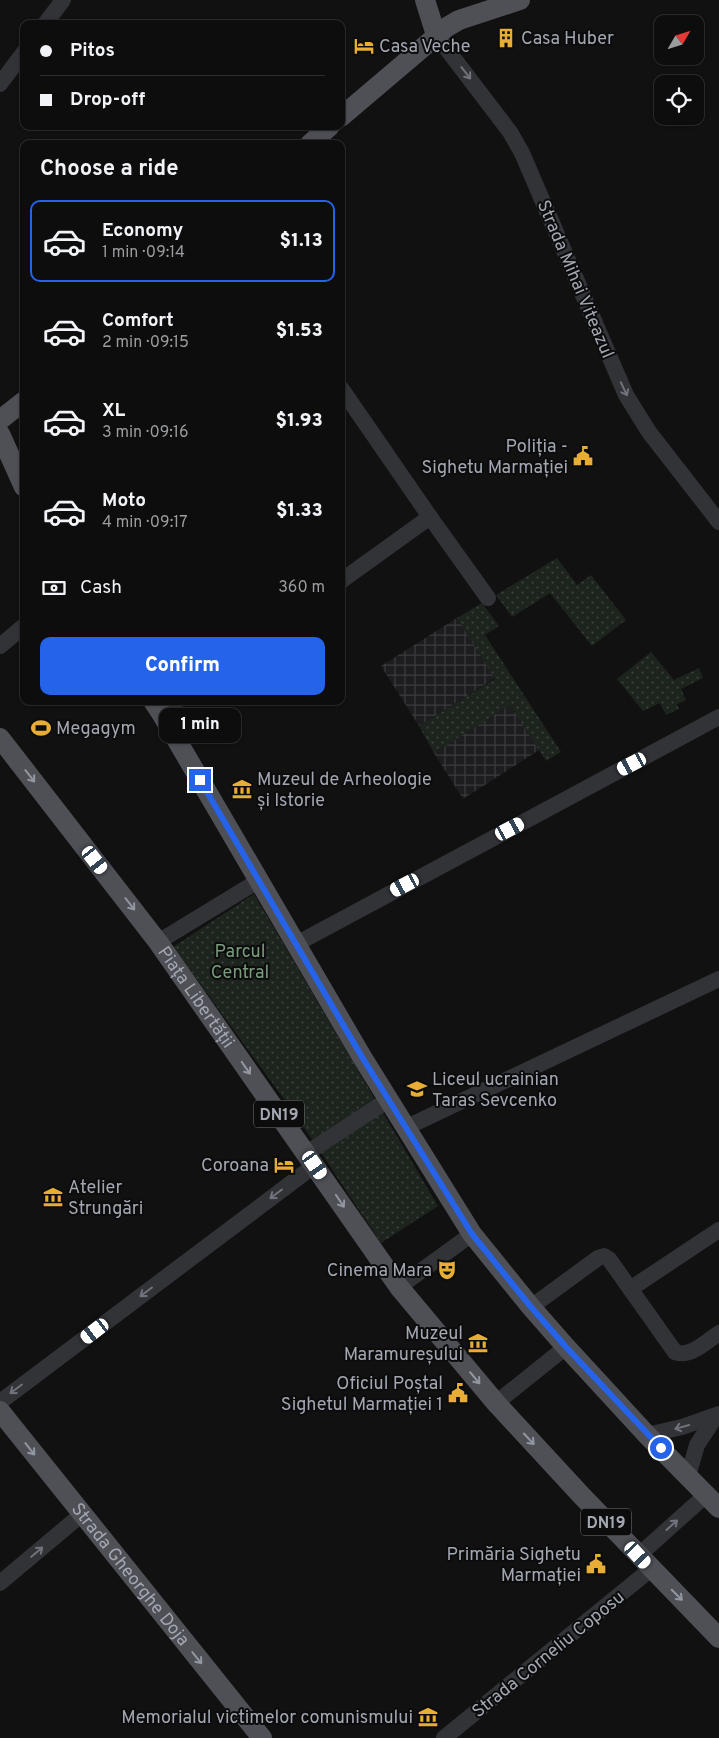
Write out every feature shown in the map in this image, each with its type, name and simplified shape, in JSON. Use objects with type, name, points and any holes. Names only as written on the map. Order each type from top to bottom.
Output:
[{"type":"main road","points":[[425,0],[436,35]]},
{"type":"main road","points":[[345,114],[436,35],[459,20],[520,0]]},
{"type":"main road","points":[[314,140],[326,130]]},
{"type":"main road","points":[[0,420],[20,404]]},
{"type":"main road","points":[[0,434],[20,478]]},
{"type":"main road","points":[[164,705],[258,881],[388,1100],[472,1234],[566,1347],[647,1435],[712,1501]]},
{"type":"main road","name":"DN19","points":[[0,738],[158,942]]},
{"type":"main road","name":"Piața Libertății","points":[[158,942],[399,1287]]},
{"type":"main road","name":"DN19","points":[[399,1287],[496,1403],[719,1638]]},
{"type":"main road","name":"Strada Gheorghe Doja","points":[[0,1411],[262,1738]]},
{"type":"street","points":[[48,20],[63,0]]},
{"type":"street","name":"Strada Mihai Viteazul","points":[[436,35],[510,132],[522,153],[630,400],[649,432],[719,522]]},
{"type":"street","points":[[0,84],[20,57]]},
{"type":"street","points":[[345,394],[488,598]]},
{"type":"street","points":[[345,578],[430,517]]},
{"type":"street","points":[[0,646],[20,629]]},
{"type":"street","points":[[296,944],[719,717]]},
{"type":"street","name":"Piața Libertății","points":[[158,942],[258,881]]},
{"type":"street","points":[[405,1128],[719,979]]},
{"type":"street","points":[[0,1402],[388,1100]]},
{"type":"street","points":[[630,1289],[719,1230]]},
{"type":"street","points":[[399,1287],[472,1234]]},
{"type":"street","points":[[531,1307],[598,1258],[604,1256],[609,1259],[675,1352],[681,1355],[689,1353],[719,1334]]},
{"type":"street","points":[[496,1403],[566,1347]]},
{"type":"street","points":[[647,1435],[682,1427],[717,1415]]},
{"type":"street","points":[[688,1476],[697,1445],[717,1415]]},
{"type":"street","name":"Strada Corneliu Coposu","points":[[444,1738],[712,1501]]},
{"type":"street","points":[[0,1583],[82,1514]]},
{"type":"shaded area","points":[[457,618],[495,678],[419,726],[381,666]]},
{"type":"shaded area","points":[[510,705],[539,750],[463,799],[434,753]]},
{"type":"green space","points":[[557,558],[577,585],[591,575],[626,620],[592,646],[550,593],[512,617],[496,595]]},
{"type":"green space","points":[[482,603],[499,626],[485,635],[561,752],[546,761],[510,705],[434,753],[419,726],[495,679],[457,618]]},
{"type":"green space","points":[[651,652],[674,680],[699,668],[703,678],[681,689],[686,700],[677,704],[679,709],[666,715],[660,703],[643,711],[617,679]]},
{"type":"green space","name":"Parcul Central","points":[[254,894],[438,1206],[381,1243],[295,1114],[173,947]]},
{"type":"place","name":"Casa Huber","points":[[506,38]]},
{"type":"place","name":"Casa Veche","points":[[364,46]]},
{"type":"place","name":"Poliția - Sighetu Marmației","points":[[583,456]]},
{"type":"place","name":"Megagym","points":[[41,728]]},
{"type":"place","name":"Muzeul de Arheologie și Istorie","points":[[242,789]]},
{"type":"place","name":"Liceul ucrainian Taras Sevcenko","points":[[417,1089]]},
{"type":"place","name":"Coroana","points":[[284,1165]]},
{"type":"place","name":"Atelier Strungări","points":[[53,1197]]},
{"type":"place","name":"Cinema Mara","points":[[447,1270]]},
{"type":"place","name":"Muzeul Maramureșului","points":[[478,1343]]},
{"type":"place","name":"Oficiul Poștal Sighetul Marmației 1","points":[[458,1393]]},
{"type":"place","name":"Primăria Sighetu Marmației","points":[[596,1564]]},
{"type":"place","name":"Memorialul victimelor comunismului","points":[[428,1717]]},
{"type":"route","points":[[200,780],[362,1057],[472,1234],[566,1347],[661,1448]]}]
